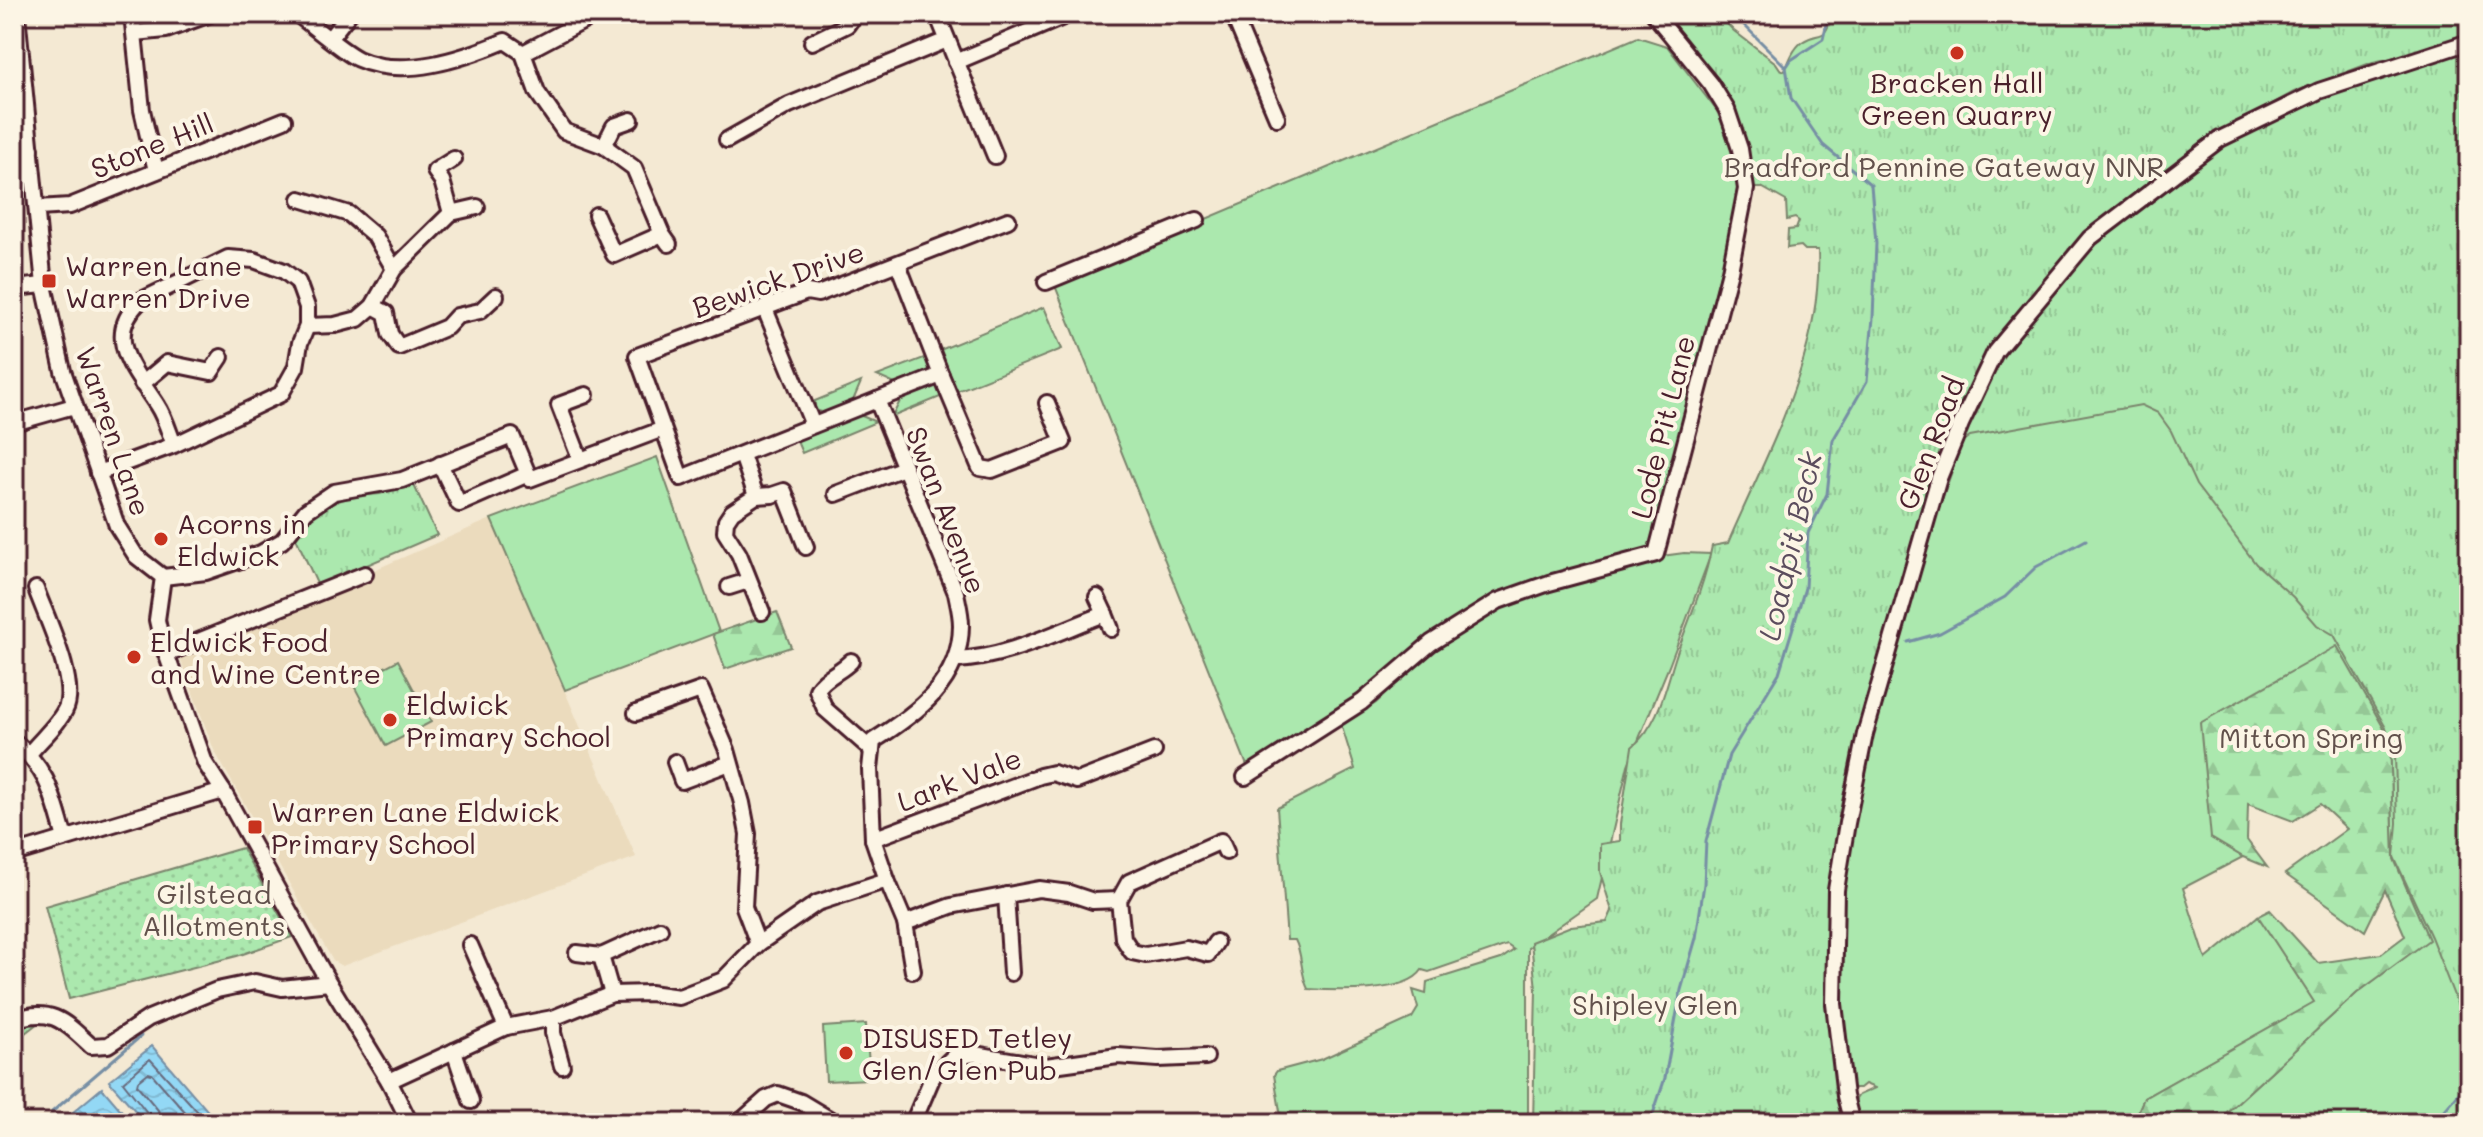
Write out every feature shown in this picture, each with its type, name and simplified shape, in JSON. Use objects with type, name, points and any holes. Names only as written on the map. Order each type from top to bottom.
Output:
[{"type":"street","name":"Warren Lane","points":[[17,14],[44,285],[63,371],[117,526],[136,556],[163,577]]},
{"type":"street","points":[[132,14],[142,110],[156,171]]},
{"type":"street","points":[[135,33],[166,30],[210,14]]},
{"type":"street","points":[[297,14],[357,59],[393,67],[426,65],[475,54],[505,41],[523,53],[537,92],[564,131],[604,146],[634,168],[666,239],[614,255],[596,215]]},
{"type":"street","points":[[330,38],[349,14]]},
{"type":"street","points":[[523,53],[597,14]]},
{"type":"street","points":[[812,42],[847,25],[855,14]]},
{"type":"street","points":[[937,14],[995,156]]},
{"type":"street","points":[[956,62],[1070,14]]},
{"type":"street","points":[[1233,14],[1277,118]]},
{"type":"street","name":"Lode Pit Lane","points":[[1245,777],[1362,702],[1431,643],[1498,601],[1549,583],[1656,554],[1730,271],[1746,189],[1740,149],[1727,110],[1711,84],[1654,14]]},
{"type":"street","points":[[727,140],[789,105],[947,40]]},
{"type":"street","name":"Glen Road","points":[[1852,1123],[1845,1096],[1834,1004],[1836,890],[1847,823],[1865,734],[1939,478],[1995,352],[2090,238],[2220,139],[2319,91],[2469,42]]},
{"type":"street","name":"Stone Hill","points":[[38,208],[70,206],[284,120]]},
{"type":"street","points":[[604,146],[614,126],[631,120]]},
{"type":"street","points":[[14,151],[31,149]]},
{"type":"street","points":[[451,213],[442,181],[435,171],[454,159]]},
{"type":"street","points":[[300,199],[349,214],[375,236],[394,269]]},
{"type":"street","points":[[307,326],[335,325],[358,319],[373,306],[394,269],[451,213],[477,207]]},
{"type":"street","name":"Bewick Drive","points":[[663,429],[637,356],[807,292],[818,294],[1008,220]]},
{"type":"street","points":[[1046,282],[1197,220]]},
{"type":"street","points":[[98,473],[174,445],[281,394],[296,367],[307,326],[307,307],[298,282],[284,271],[254,260],[228,258],[140,301],[131,310],[124,322],[122,336],[128,360],[159,407],[174,445]]},
{"type":"street","points":[[898,264],[980,468],[992,470],[1063,442],[1047,403]]},
{"type":"street","points":[[14,288],[44,285]]},
{"type":"street","points":[[373,306],[386,313],[390,334],[399,347],[447,327],[457,316],[480,311],[496,296]]},
{"type":"street","points":[[765,309],[813,425]]},
{"type":"street","points":[[142,384],[167,363],[211,372],[221,357]]},
{"type":"street","points":[[877,400],[941,375]]},
{"type":"street","points":[[580,459],[559,405],[586,395]]},
{"type":"street","name":"Swan Avenue","points":[[663,429],[681,478],[877,400],[956,593],[961,626],[955,660],[934,695],[873,741],[872,750]]},
{"type":"street","points":[[14,423],[74,406]]},
{"type":"street","points":[[410,1123],[389,1081],[329,983],[205,763],[157,620],[163,577],[206,572],[261,553],[282,541],[306,511],[329,494],[402,480],[512,436],[530,479],[663,429]]},
{"type":"street","points":[[742,455],[756,496]]},
{"type":"street","points":[[440,464],[459,504],[528,474]]},
{"type":"street","points":[[836,494],[904,468]]},
{"type":"street","points":[[762,612],[739,554],[725,532],[726,521],[732,512],[756,496],[784,491],[806,547]]},
{"type":"street","points":[[166,654],[365,574]]},
{"type":"street","points":[[729,587],[748,581]]},
{"type":"street","points":[[29,754],[64,712],[69,701],[68,678],[36,589]]},
{"type":"street","points":[[1097,597],[1111,629]]},
{"type":"street","points":[[955,660],[1001,654],[1105,614]]},
{"type":"street","points":[[851,661],[842,671],[822,682],[817,690],[825,709],[872,750],[873,839],[905,923],[913,971]]},
{"type":"street","points":[[636,713],[701,690],[730,763],[748,834],[744,907],[758,944]]},
{"type":"street","points":[[14,741],[45,775],[65,838]]},
{"type":"street","name":"Lark Vale","points":[[873,839],[1040,776],[1053,773],[1077,781],[1154,751]]},
{"type":"street","points":[[675,762],[682,781],[730,763]]},
{"type":"street","points":[[14,854],[223,791]]},
{"type":"street","points":[[1214,952],[1186,948],[1146,955],[1132,952],[1123,938],[1119,900],[1129,882],[1221,841],[1226,852]]},
{"type":"street","points":[[389,1081],[506,1027],[553,1018],[612,994],[650,993],[679,997],[723,980],[758,944],[817,903],[887,880]]},
{"type":"street","points":[[905,923],[951,906],[1039,889],[1069,893],[1093,901],[1119,900]]},
{"type":"street","points":[[1006,895],[1011,973]]},
{"type":"street","points":[[577,953],[601,956],[660,929]]},
{"type":"street","points":[[470,945],[506,1027]]},
{"type":"street","points":[[601,956],[612,994]]},
{"type":"street","points":[[14,1020],[28,1015],[52,1015],[65,1022],[91,1046],[108,1045],[149,1018],[217,990],[255,982],[282,988],[329,983]]},
{"type":"street","points":[[553,1018],[553,1033],[562,1066]]},
{"type":"street","points":[[454,1051],[471,1101]]},
{"type":"street","points":[[913,1123],[933,1076],[953,1057],[975,1054],[1046,1066],[1118,1056],[1158,1059],[1206,1057]]},
{"type":"street","points":[[739,1123],[766,1099],[778,1094],[801,1102],[836,1123]]},
{"type":"shaded area","name":"Eldwick Primary School","points":[[491,519],[636,857],[342,966],[333,961],[214,750],[177,650]]},
{"type":"green space","name":"Bradford Pennine Gateway NNR","points":[[1658,14],[1717,14],[1785,71],[1796,48],[1808,38],[1824,33],[1833,14],[2469,14],[2469,38],[2444,47],[2373,62],[2294,92],[2202,143],[2140,189],[2088,232],[2017,315],[1974,387],[1927,503],[1900,587],[1875,676],[1832,891],[1849,1123],[1533,1123],[1536,989],[1531,942],[1571,926],[1607,922],[1612,911],[1600,872],[1600,844],[1620,841],[1632,747],[1657,714],[1712,546],[1728,543],[1790,401],[1812,327],[1817,289],[1818,250],[1805,250],[1801,246],[1787,248],[1788,230],[1796,229],[1799,221],[1795,218],[1787,220],[1786,201],[1763,188],[1750,188],[1738,134]]},
{"type":"green space","points":[[2469,14],[2469,1123],[2215,1123],[2357,993],[2428,940],[2394,859],[2390,739],[2336,647],[2211,838],[2243,857],[2183,888],[2206,959],[2258,916],[2315,1002],[2144,1098],[2133,1123],[1860,1123],[1854,1102],[1859,1095],[1875,1088],[1865,1084],[1860,1088],[1851,1088],[1840,997],[1844,877],[1876,723],[1909,595],[1963,439],[1949,437],[1886,638],[1772,1123],[1920,220]]},
{"type":"green space","points":[[1638,37],[1667,46],[1717,111],[1733,148],[1741,191],[1651,550],[1519,585],[1468,611],[1362,695],[1248,768],[1054,283]]},
{"type":"green space","name":"Bradford Pennine Gateway NNR","points":[[2469,46],[2469,1034],[2431,937],[2394,857],[2397,823],[2395,755],[2386,728],[2334,635],[2317,625],[2293,597],[2256,564],[2196,485],[2171,431],[2158,413],[2141,405],[1970,436],[1960,443],[1970,417],[2014,339],[2105,231],[2203,155],[2271,115]]},
{"type":"green space","points":[[1044,307],[1062,349],[957,391],[940,350]]},
{"type":"green space","points":[[929,356],[932,366],[928,373],[897,385],[877,376]]},
{"type":"green space","points":[[861,382],[852,403],[825,413],[815,410],[815,401]]},
{"type":"green space","points":[[935,384],[942,388],[945,395],[892,417],[902,397]]},
{"type":"green space","points":[[857,414],[876,422],[802,453],[796,439]]},
{"type":"green space","points":[[657,457],[719,632],[565,690],[491,519]]},
{"type":"green space","points":[[413,483],[437,535],[318,586],[296,538],[308,521],[325,506],[352,496],[380,494]]},
{"type":"green space","points":[[1711,554],[1628,765],[1597,899],[1528,948],[1528,1123],[1282,1123],[1274,1075],[1277,1071],[1322,1059],[1412,1018],[1418,1008],[1413,990],[1426,994],[1427,982],[1501,959],[1514,950],[1507,945],[1429,972],[1422,970],[1414,978],[1386,987],[1308,989],[1298,946],[1295,940],[1287,940],[1277,808],[1355,769],[1341,724],[1376,703],[1415,666],[1474,622],[1506,604],[1539,591],[1660,560],[1662,556]]},
{"type":"green space","points":[[777,612],[791,647],[725,669],[713,634]]},
{"type":"green space","name":"Mitton Spring","points":[[2337,646],[2390,739],[2394,859],[2429,940],[2357,993],[2215,1123],[2133,1123],[2144,1098],[2314,1002],[2258,916],[2270,910],[2318,963],[2381,954],[2405,936],[2385,890],[2365,931],[2285,874],[2347,829],[2320,804],[2293,821],[2248,804],[2247,840],[2267,867],[2211,838],[2200,723]]},
{"type":"green space","points":[[398,660],[431,722],[386,746],[353,684]]},
{"type":"green space","name":"Gilstead Allotments","points":[[242,848],[292,937],[237,956],[69,999],[45,906]]},
{"type":"green space","points":[[38,1023],[20,1037],[24,1045],[14,1052],[14,1029]]},
{"type":"green space","name":"DISUSED Tetley Glen/Glen Pub","points":[[866,1024],[870,1079],[826,1081],[823,1027]]},
{"type":"water","points":[[152,1046],[218,1123],[146,1123],[109,1081]]},
{"type":"water","points":[[102,1088],[132,1123],[60,1123]]},
{"type":"waterway","name":"Loadpit Beck","points":[[1650,1123],[1665,1078],[1681,990],[1696,938],[1704,884],[1706,841],[1729,755],[1779,673],[1805,588],[1808,533],[1827,494],[1833,440],[1867,381],[1873,318],[1876,243],[1871,185],[1823,145],[1791,98],[1786,67],[1740,21],[1738,14]]},
{"type":"waterway","points":[[1787,66],[1791,60],[1823,39],[1829,14]]},
{"type":"waterway","points":[[1908,642],[1940,633],[2005,597],[2036,567],[2086,540]]},
{"type":"waterway","points":[[52,1112],[141,1036]]},
{"type":"waterway","points":[[2434,1123],[2464,1087]]},
{"type":"waterway","points":[[38,1123],[41,1120]]},
{"type":"place","name":"Bracken Hall Green Quarry","points":[[1957,53]]},
{"type":"place","name":"Warren Lane Warren Drive","points":[[49,281]]},
{"type":"place","name":"Acorns in Eldwick","points":[[161,539]]},
{"type":"place","name":"Eldwick Food and Wine Centre","points":[[134,657]]},
{"type":"place","name":"Eldwick Primary School","points":[[390,720]]},
{"type":"place","name":"Warren Lane Eldwick Primary School","points":[[255,827]]},
{"type":"place","name":"DISUSED Tetley Glen/Glen Pub","points":[[846,1053]]},
{"type":"park label","name":"Shipley Glen","points":[[1655,1004]]}]
